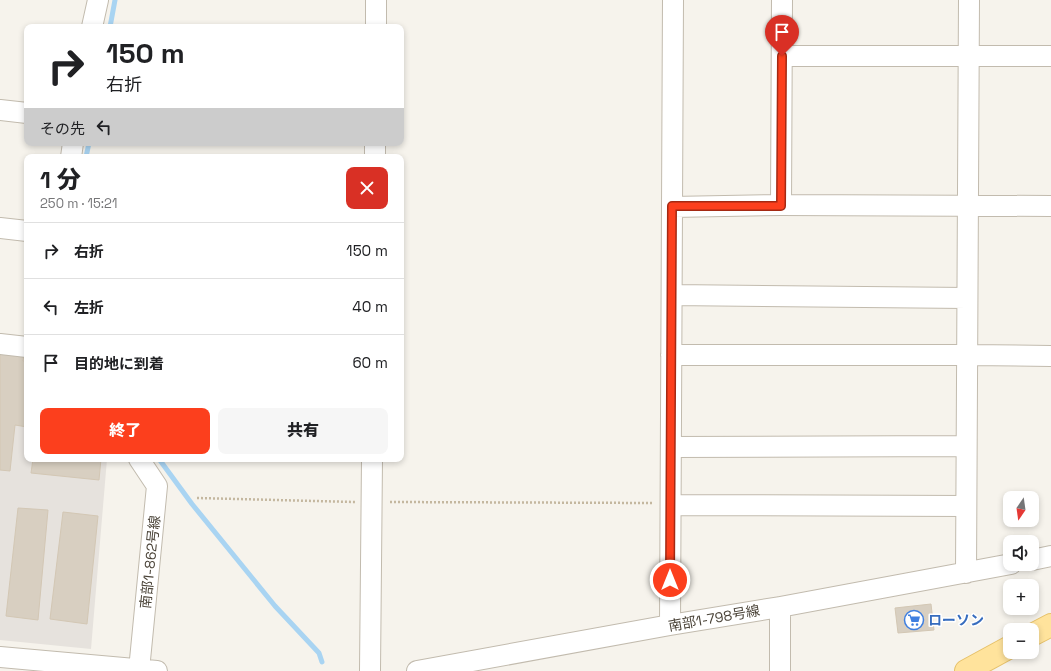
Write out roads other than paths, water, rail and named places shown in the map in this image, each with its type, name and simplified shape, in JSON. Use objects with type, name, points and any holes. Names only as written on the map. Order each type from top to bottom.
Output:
[{"type":"main road","points":[[1039,631],[1051,625]]},
{"type":"main road","points":[[966,671],[1003,651]]},
{"type":"street","points":[[93,24],[98,0]]},
{"type":"street","points":[[376,0],[376,24]]},
{"type":"street","points":[[670,625],[673,0]]},
{"type":"street","points":[[781,206],[782,0]]},
{"type":"street","points":[[966,573],[969,0]]},
{"type":"street","points":[[782,56],[1051,56]]},
{"type":"street","points":[[0,110],[24,113]]},
{"type":"street","points":[[672,206],[1051,206]]},
{"type":"street","points":[[0,228],[24,231]]},
{"type":"street","points":[[672,295],[967,298]]},
{"type":"street","points":[[0,344],[24,347]]},
{"type":"street","points":[[672,355],[1051,356]]},
{"type":"street","points":[[671,447],[966,446]]},
{"type":"street","name":"南部1-862号線","points":[[141,462],[157,486],[148,670]]},
{"type":"street","points":[[370,671],[372,462]]},
{"type":"street","points":[[671,505],[966,506]]},
{"type":"street","points":[[1039,559],[1051,556]]},
{"type":"street","name":"南部1-798号線","points":[[417,671],[670,625],[780,607],[1003,566]]},
{"type":"street","points":[[780,607],[780,671]]},
{"type":"street","points":[[0,657],[148,670]]},
{"type":"waterway","points":[[111,24],[115,0]]},
{"type":"waterway","points":[[87,154],[88,146]]},
{"type":"waterway","points":[[161,462],[192,504],[275,606],[319,653],[322,662]]},
{"type":"place","name":"ローソン","points":[[914,620]]}]
